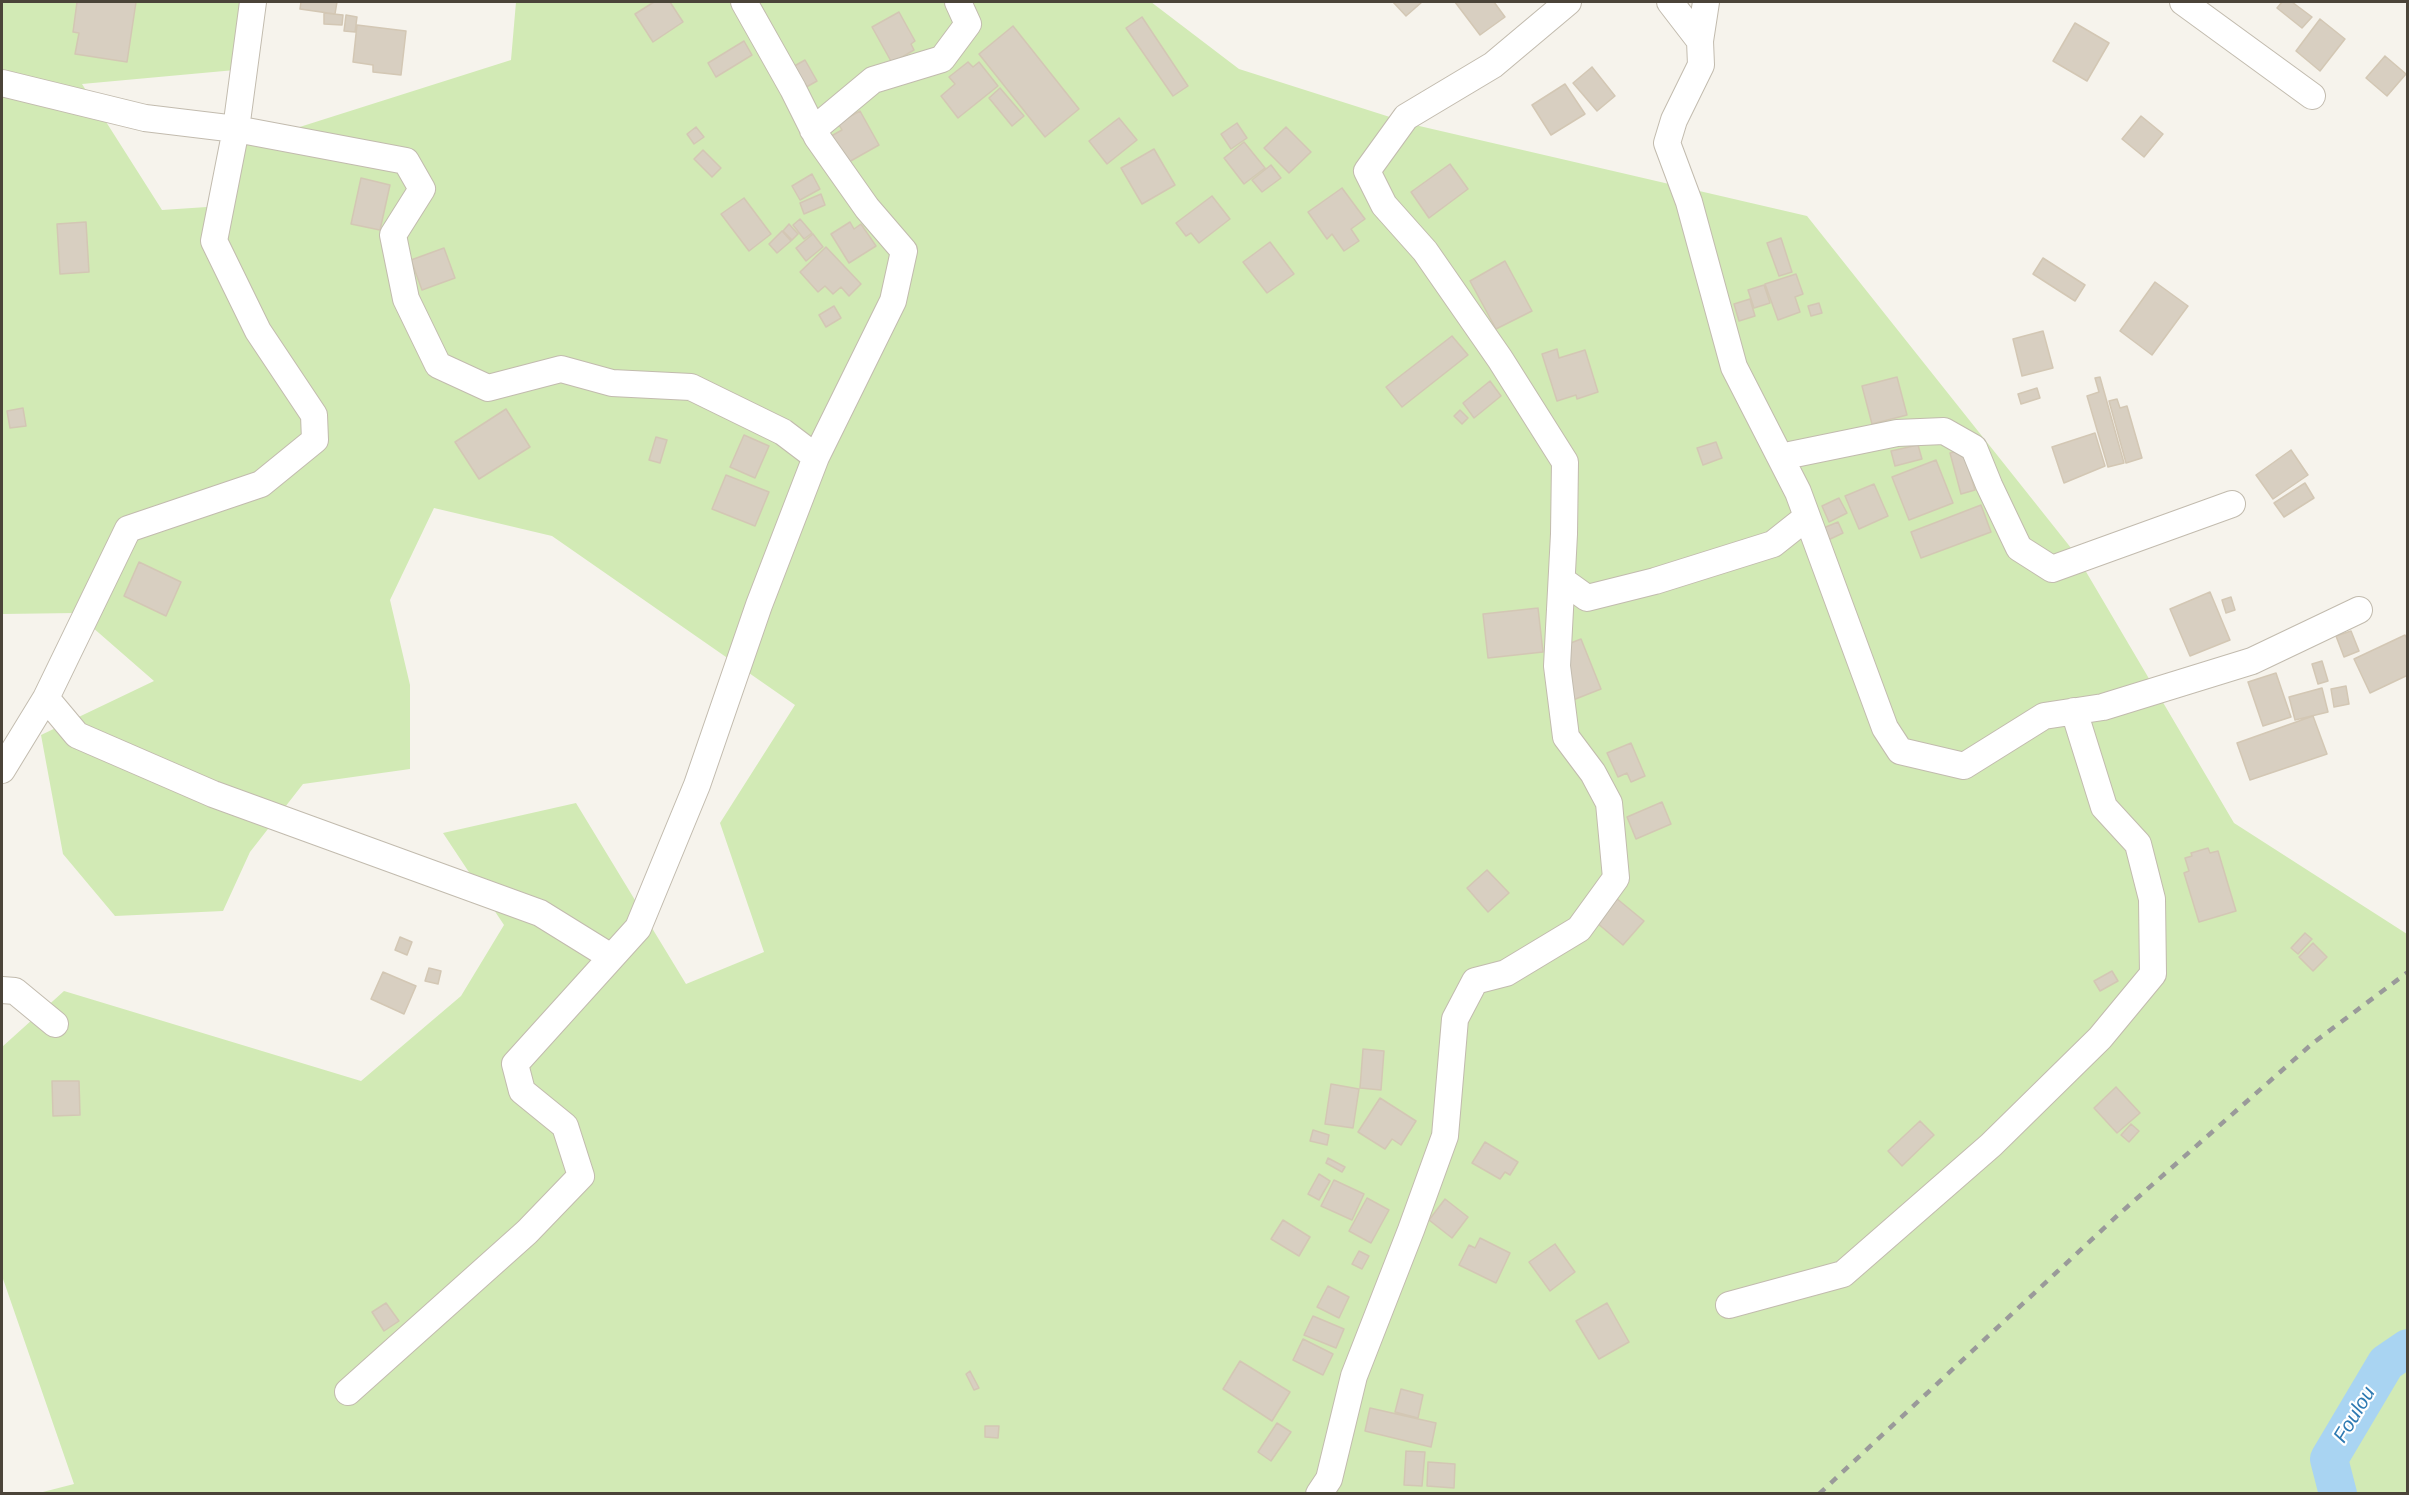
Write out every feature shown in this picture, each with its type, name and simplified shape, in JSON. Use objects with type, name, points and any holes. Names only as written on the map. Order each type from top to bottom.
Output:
[{"type":"street","points":[[2,770],[46,698],[128,529],[261,484],[315,440],[314,415],[258,331],[214,241],[236,129],[253,2]]},
{"type":"street","points":[[348,1392],[527,1232],[581,1176],[565,1126],[522,1091],[515,1064],[638,928],[697,784],[759,605],[816,458],[893,301],[904,251],[867,208],[813,130],[794,89],[744,2]]},
{"type":"street","points":[[813,130],[873,80],[942,59],[968,24],[958,2]]},
{"type":"street","points":[[1319,1494],[1329,1479],[1354,1376],[1445,1137],[1455,1019],[1475,981],[1506,973],[1579,929],[1616,878],[1609,802],[1593,773],[1566,736],[1557,666],[1565,462],[1500,359],[1425,251],[1384,205],[1367,171],[1406,117],[1493,65],[1568,2]]},
{"type":"street","points":[[1670,2],[1700,41]]},
{"type":"street","points":[[1706,2],[1700,41],[1701,65],[1674,120],[1667,143],[1689,202],[1734,367],[1798,492],[1885,728],[1900,751],[1964,766],[2044,716],[2103,707],[2252,661],[2359,610]]},
{"type":"street","points":[[2183,2],[2312,96]]},
{"type":"street","points":[[2,83],[145,118],[236,129],[406,161],[422,189],[393,235],[406,299],[438,365],[488,388],[561,369],[612,383],[691,387],[783,432],[816,458]]},
{"type":"street","points":[[1780,457],[1897,433],[1944,431],[1974,448],[2019,548],[2052,569],[2232,504]]},
{"type":"street","points":[[1562,580],[1587,598],[1655,581],[1773,544],[1807,517]]},
{"type":"street","points":[[46,698],[77,735],[213,794],[540,913],[611,957]]},
{"type":"street","points":[[1729,1305],[1843,1274],[1991,1145],[2100,1038],[2153,974],[2152,899],[2138,844],[2104,807],[2074,711]]},
{"type":"street","points":[[2,990],[15,991],[55,1024]]},
{"type":"green space","points":[[2,2],[263,2],[246,69],[82,84],[162,210],[222,206],[246,144],[511,60],[516,2],[1151,2],[1239,69],[1415,125],[1807,216],[2075,553],[2234,823],[2407,934],[2407,1493],[39,1493],[74,1484],[2,1276],[2,1047],[64,991],[361,1081],[461,996],[504,925],[443,833],[576,803],[686,984],[764,952],[720,823],[795,705],[552,536],[434,508],[390,600],[410,685],[410,769],[303,784],[250,852],[223,911],[115,916],[63,854],[41,735],[154,681],[76,613],[2,614]]},
{"type":"building","points":[[77,2],[136,2],[127,62],[75,54],[79,33],[73,32]]},
{"type":"building","points":[[301,2],[337,2],[335,14],[300,9]]},
{"type":"building","points":[[654,2],[670,2],[683,22],[653,42],[635,14]]},
{"type":"building","points":[[1393,2],[1422,2],[1406,16]]},
{"type":"building","points":[[1455,2],[1494,2],[1505,17],[1480,35]]},
{"type":"building","points":[[2282,2],[2292,2],[2312,17],[2302,28],[2277,8]]},
{"type":"building","points":[[899,12],[915,41],[911,44],[914,50],[892,63],[872,27]]},
{"type":"building","points":[[324,13],[343,15],[342,25],[324,24]]},
{"type":"building","points":[[346,15],[357,17],[355,32],[344,31]]},
{"type":"building","points":[[1142,17],[1188,86],[1173,96],[1126,28]]},
{"type":"building","points":[[2320,19],[2345,39],[2320,71],[2296,51]]},
{"type":"building","points":[[2075,23],[2109,43],[2087,81],[2053,61]]},
{"type":"building","points":[[357,25],[406,31],[401,75],[373,72],[373,65],[353,62]]},
{"type":"building","points":[[1013,26],[1079,109],[1045,137],[979,54]]},
{"type":"building","points":[[744,41],[752,55],[716,77],[708,63]]},
{"type":"building","points":[[2385,56],[2406,74],[2387,96],[2366,78]]},
{"type":"building","points":[[805,60],[817,81],[801,90],[789,69]]},
{"type":"building","points":[[968,62],[973,67],[979,62],[998,86],[958,118],[941,96],[955,84],[949,77]]},
{"type":"building","points":[[1592,67],[1615,96],[1597,111],[1573,83]]},
{"type":"building","points":[[1565,84],[1585,114],[1551,135],[1532,105]]},
{"type":"building","points":[[1000,88],[1024,116],[1012,126],[989,98]]},
{"type":"building","points":[[860,111],[879,145],[840,167],[824,140],[842,130],[838,123]]},
{"type":"building","points":[[2141,116],[2163,134],[2144,157],[2122,139]]},
{"type":"building","points":[[1119,118],[1137,140],[1107,164],[1089,141]]},
{"type":"building","points":[[1237,123],[1247,138],[1231,149],[1221,134]]},
{"type":"building","points":[[696,127],[704,137],[694,144],[687,134]]},
{"type":"building","points":[[1286,127],[1311,152],[1289,173],[1264,148]]},
{"type":"building","points":[[1244,142],[1265,168],[1244,184],[1224,158]]},
{"type":"building","points":[[1154,149],[1175,185],[1142,204],[1121,168]]},
{"type":"building","points":[[703,150],[721,168],[712,177],[694,159]]},
{"type":"building","points":[[1450,164],[1468,189],[1429,218],[1411,192]]},
{"type":"building","points":[[1271,165],[1281,178],[1262,192],[1252,180]]},
{"type":"building","points":[[812,174],[820,189],[800,200],[792,186]]},
{"type":"building","points":[[361,178],[390,185],[380,230],[351,224]]},
{"type":"building","points":[[1342,188],[1365,219],[1351,229],[1359,241],[1344,251],[1332,234],[1327,239],[1308,212]]},
{"type":"building","points":[[821,194],[825,205],[804,214],[800,203]]},
{"type":"building","points":[[1212,196],[1230,219],[1199,243],[1191,233],[1186,236],[1176,223]]},
{"type":"building","points":[[744,198],[771,234],[749,251],[721,214]]},
{"type":"building","points":[[800,219],[812,233],[804,239],[793,225]]},
{"type":"building","points":[[86,222],[89,272],[60,274],[57,224]]},
{"type":"building","points":[[850,222],[854,229],[861,224],[876,246],[849,263],[831,234]]},
{"type":"building","points":[[789,224],[798,234],[792,240],[783,231]]},
{"type":"building","points":[[782,231],[791,241],[777,253],[769,244]]},
{"type":"building","points":[[813,234],[823,247],[806,261],[796,248]]},
{"type":"building","points":[[1781,238],[1792,272],[1779,276],[1767,243]]},
{"type":"building","points":[[1270,242],[1294,274],[1267,293],[1243,262]]},
{"type":"building","points":[[826,247],[861,284],[849,296],[841,287],[833,294],[825,286],[818,292],[800,272]]},
{"type":"building","points":[[444,248],[455,278],[422,290],[411,260]]},
{"type":"building","points":[[2043,258],[2085,285],[2075,301],[2033,274]]},
{"type":"building","points":[[1505,261],[1532,311],[1496,329],[1470,281]]},
{"type":"building","points":[[1796,274],[1803,294],[1795,297],[1800,312],[1778,320],[1765,284]]},
{"type":"building","points":[[2155,282],[2188,306],[2152,355],[2120,331]]},
{"type":"building","points":[[1764,285],[1770,303],[1754,308],[1748,290]]},
{"type":"building","points":[[1750,299],[1755,316],[1739,321],[1734,304]]},
{"type":"building","points":[[1819,303],[1822,313],[1811,316],[1808,306]]},
{"type":"building","points":[[834,306],[841,318],[826,327],[819,315]]},
{"type":"building","points":[[2043,331],[2053,368],[2022,376],[2013,339]]},
{"type":"building","points":[[1452,336],[1468,355],[1402,407],[1386,387]]},
{"type":"building","points":[[1557,349],[1559,358],[1585,350],[1598,392],[1577,399],[1576,395],[1557,401],[1542,354]]},
{"type":"building","points":[[1897,377],[1907,415],[1872,424],[1862,386]]},
{"type":"building","points":[[2100,377],[2124,463],[2108,467],[2087,396],[2099,392],[2095,378]]},
{"type":"building","points":[[1490,381],[1501,396],[1474,418],[1463,403]]},
{"type":"building","points":[[2037,388],[2040,398],[2021,404],[2018,394]]},
{"type":"building","points":[[2117,399],[2120,408],[2127,406],[2142,458],[2126,463],[2109,401]]},
{"type":"building","points":[[23,408],[26,426],[10,428],[7,411]]},
{"type":"building","points":[[506,409],[530,447],[479,479],[455,442]]},
{"type":"building","points":[[1460,410],[1468,418],[1462,424],[1454,416]]},
{"type":"building","points":[[2095,433],[2105,466],[2064,483],[2052,447]]},
{"type":"building","points":[[744,435],[769,446],[755,478],[730,467]]},
{"type":"building","points":[[656,437],[667,440],[660,463],[649,460]]},
{"type":"building","points":[[1716,442],[1722,458],[1703,465],[1697,448]]},
{"type":"building","points":[[1918,445],[1922,459],[1895,466],[1891,451]]},
{"type":"building","points":[[1963,450],[1975,490],[1961,494],[1950,453]]},
{"type":"building","points":[[2291,450],[2308,475],[2273,499],[2256,475]]},
{"type":"building","points":[[1936,460],[1953,503],[1909,520],[1892,477]]},
{"type":"building","points":[[726,475],[769,492],[755,526],[712,509]]},
{"type":"building","points":[[2305,483],[2314,498],[2284,517],[2274,503]]},
{"type":"building","points":[[1874,484],[1888,516],[1859,529],[1845,496]]},
{"type":"building","points":[[1839,498],[1847,513],[1829,522],[1822,506]]},
{"type":"building","points":[[1981,505],[1991,532],[1921,558],[1911,532]]},
{"type":"building","points":[[1838,522],[1843,533],[1826,541],[1821,529]]},
{"type":"building","points":[[139,562],[181,582],[166,616],[124,596]]},
{"type":"building","points":[[2210,592],[2230,640],[2190,656],[2170,609]]},
{"type":"building","points":[[2231,597],[2235,610],[2226,613],[2222,600]]},
{"type":"building","points":[[1538,608],[1543,652],[1488,658],[1483,614]]},
{"type":"building","points":[[2351,631],[2359,651],[2344,657],[2336,636]]},
{"type":"building","points":[[2405,635],[2408,641],[2408,675],[2370,693],[2354,659]]},
{"type":"building","points":[[1581,639],[1601,689],[1573,700],[1553,650]]},
{"type":"building","points":[[2322,661],[2328,681],[2318,684],[2312,664]]},
{"type":"building","points":[[2276,673],[2291,717],[2263,726],[2248,682]]},
{"type":"building","points":[[2346,686],[2349,704],[2334,707],[2331,689]]},
{"type":"building","points":[[2322,688],[2328,712],[2295,720],[2289,697]]},
{"type":"building","points":[[2313,716],[2327,754],[2250,780],[2237,743]]},
{"type":"building","points":[[1631,743],[1645,776],[1631,782],[1627,773],[1618,777],[1607,753]]},
{"type":"building","points":[[1662,802],[1671,824],[1636,839],[1627,817]]},
{"type":"building","points":[[2208,848],[2210,853],[2218,851],[2236,911],[2199,922],[2184,873],[2189,871],[2185,858],[2192,856],[2191,853]]},
{"type":"building","points":[[1487,870],[1509,893],[1488,912],[1467,888]]},
{"type":"building","points":[[1616,898],[1644,921],[1623,945],[1596,922]]},
{"type":"building","points":[[2305,933],[2312,939],[2298,954],[2291,948]]},
{"type":"building","points":[[400,937],[412,942],[407,955],[395,950]]},
{"type":"building","points":[[2313,943],[2327,957],[2313,971],[2299,957]]},
{"type":"building","points":[[429,968],[441,971],[438,984],[425,981]]},
{"type":"building","points":[[2112,971],[2118,981],[2100,991],[2094,981]]},
{"type":"building","points":[[383,972],[416,986],[404,1014],[371,999]]},
{"type":"building","points":[[1363,1049],[1384,1051],[1381,1090],[1360,1088]]},
{"type":"building","points":[[52,1081],[79,1081],[80,1115],[53,1116]]},
{"type":"building","points":[[1331,1084],[1359,1089],[1353,1128],[1325,1124]]},
{"type":"building","points":[[2116,1087],[2140,1113],[2117,1133],[2094,1108]]},
{"type":"building","points":[[1380,1098],[1416,1121],[1401,1145],[1392,1139],[1385,1149],[1358,1132]]},
{"type":"building","points":[[1920,1121],[1934,1135],[1902,1166],[1888,1151]]},
{"type":"building","points":[[2131,1124],[2139,1131],[2129,1142],[2121,1135]]},
{"type":"building","points":[[1313,1130],[1329,1135],[1327,1145],[1310,1141]]},
{"type":"building","points":[[1485,1142],[1518,1162],[1510,1175],[1505,1172],[1500,1179],[1472,1163]]},
{"type":"building","points":[[1328,1158],[1345,1167],[1342,1172],[1326,1163]]},
{"type":"building","points":[[1319,1174],[1330,1181],[1319,1200],[1308,1194]]},
{"type":"building","points":[[1334,1180],[1364,1194],[1352,1220],[1321,1206]]},
{"type":"building","points":[[1367,1198],[1389,1210],[1371,1243],[1349,1231]]},
{"type":"building","points":[[1445,1199],[1468,1217],[1452,1238],[1429,1220]]},
{"type":"building","points":[[1283,1220],[1310,1237],[1299,1256],[1271,1239]]},
{"type":"building","points":[[1480,1238],[1510,1253],[1496,1283],[1459,1265],[1469,1245],[1475,1248]]},
{"type":"building","points":[[1555,1244],[1575,1272],[1550,1291],[1529,1262]]},
{"type":"building","points":[[1359,1251],[1369,1256],[1362,1269],[1352,1264]]},
{"type":"building","points":[[1328,1286],[1349,1297],[1339,1318],[1317,1307]]},
{"type":"building","points":[[386,1303],[399,1321],[384,1331],[372,1312]]},
{"type":"building","points":[[1607,1303],[1629,1342],[1599,1359],[1576,1321]]},
{"type":"building","points":[[1313,1316],[1344,1329],[1336,1348],[1304,1335]]},
{"type":"building","points":[[1303,1339],[1333,1354],[1323,1375],[1293,1360]]},
{"type":"building","points":[[1240,1361],[1290,1392],[1272,1421],[1223,1389]]},
{"type":"building","points":[[970,1371],[979,1388],[974,1390],[966,1374]]},
{"type":"building","points":[[1401,1389],[1423,1395],[1418,1418],[1395,1412]]},
{"type":"building","points":[[1370,1408],[1436,1423],[1431,1447],[1365,1431]]},
{"type":"building","points":[[1277,1423],[1291,1432],[1271,1461],[1258,1452]]},
{"type":"building","points":[[985,1426],[999,1426],[998,1438],[985,1437]]},
{"type":"building","points":[[1406,1451],[1425,1452],[1422,1486],[1404,1485]]},
{"type":"building","points":[[1428,1462],[1455,1464],[1454,1488],[1427,1486]]},
{"type":"waterway","name":"Foulou","points":[[2338,1494],[2329,1459],[2386,1363],[2408,1348]]},
{"type":"railway","points":[[1819,1494],[2118,1215],[2313,1043],[2408,972]]}]
